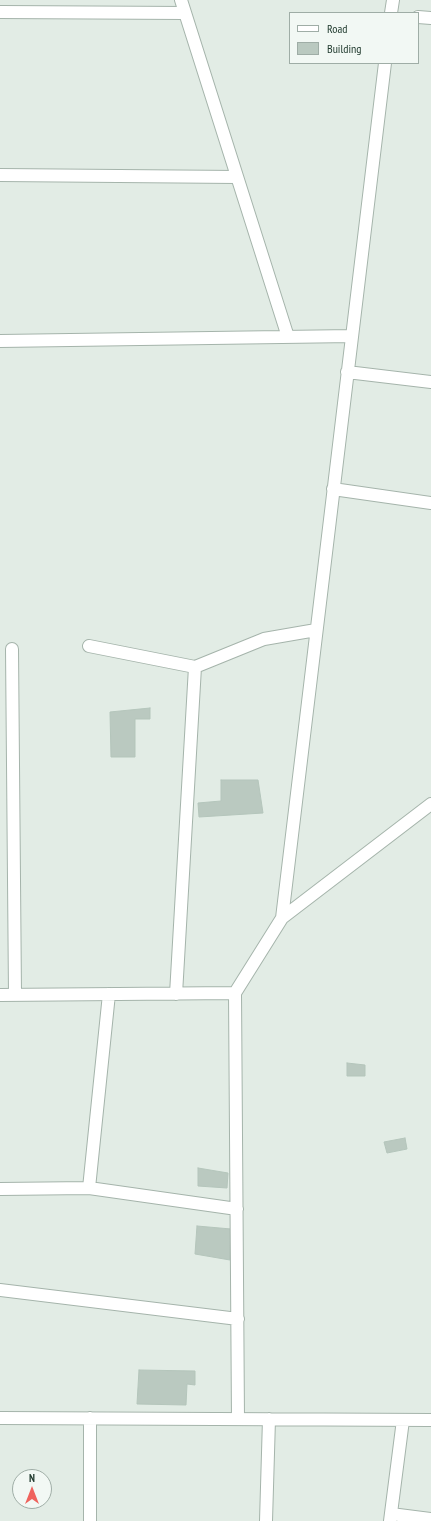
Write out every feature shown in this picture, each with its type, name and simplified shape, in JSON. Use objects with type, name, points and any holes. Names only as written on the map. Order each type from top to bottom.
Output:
[{"type":"street","points":[[182,0],[288,337]]},
{"type":"street","points":[[391,12],[393,0]]},
{"type":"street","points":[[0,12],[186,13]]},
{"type":"street","points":[[419,17],[431,18]]},
{"type":"street","points":[[282,918],[385,64]]},
{"type":"street","points":[[0,175],[237,177]]},
{"type":"street","points":[[0,341],[352,336]]},
{"type":"street","points":[[348,372],[431,382]]},
{"type":"street","points":[[333,489],[431,503]]},
{"type":"street","points":[[89,646],[195,667],[228,655],[264,639],[316,630]]},
{"type":"street","points":[[12,649],[15,995]]},
{"type":"street","points":[[176,994],[195,667]]},
{"type":"street","points":[[238,1419],[235,993],[282,918],[431,804]]},
{"type":"street","points":[[0,995],[235,993]]},
{"type":"street","points":[[89,1188],[109,994]]},
{"type":"street","points":[[0,1189],[89,1188],[237,1209]]},
{"type":"street","points":[[0,1290],[238,1319]]},
{"type":"street","points":[[0,1418],[431,1420]]},
{"type":"street","points":[[90,1418],[90,1521]]},
{"type":"street","points":[[266,1521],[269,1419]]},
{"type":"street","points":[[402,1420],[390,1517],[431,1519]]},
{"type":"building","points":[[150,708],[150,719],[135,719],[135,757],[111,757],[110,712]]},
{"type":"building","points":[[221,780],[258,780],[263,813],[199,817],[198,803],[221,801]]},
{"type":"building","points":[[347,1063],[365,1065],[365,1076],[347,1076]]},
{"type":"building","points":[[405,1138],[407,1149],[387,1153],[384,1142]]},
{"type":"building","points":[[198,1168],[228,1173],[227,1188],[198,1186]]},
{"type":"building","points":[[197,1226],[231,1229],[230,1260],[195,1254]]},
{"type":"building","points":[[139,1370],[195,1371],[195,1385],[187,1384],[186,1405],[137,1404]]}]
